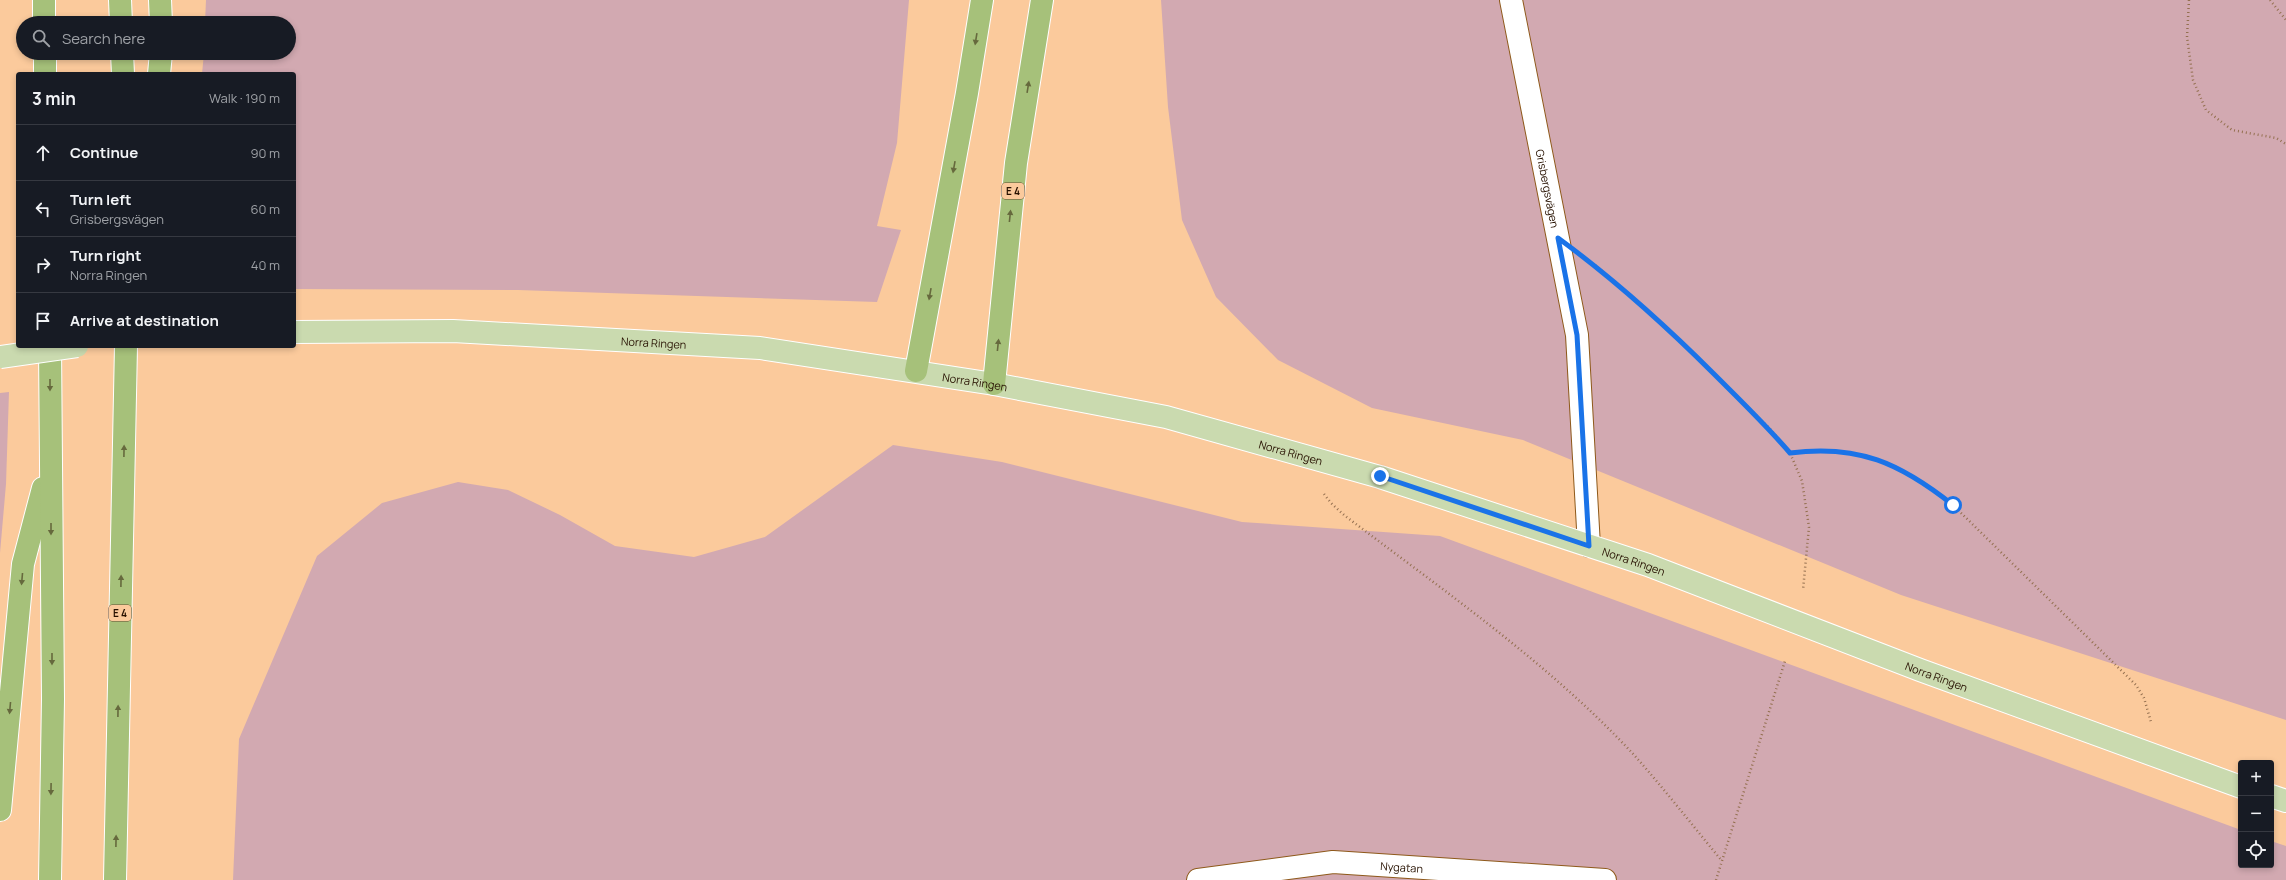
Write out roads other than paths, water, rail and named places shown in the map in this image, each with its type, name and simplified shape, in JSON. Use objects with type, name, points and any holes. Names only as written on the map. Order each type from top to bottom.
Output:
[{"type":"highway","points":[[44,0],[44,16]]},
{"type":"highway","points":[[120,0],[121,16]]},
{"type":"highway","points":[[160,0],[161,16]]},
{"type":"highway","points":[[916,371],[967,93],[982,0]]},
{"type":"highway","name":"E 4","points":[[994,384],[1016,163],[1042,0]]},
{"type":"highway","points":[[45,60],[45,72]]},
{"type":"highway","points":[[122,60],[123,72]]},
{"type":"highway","points":[[159,72],[160,60]]},
{"type":"highway","points":[[50,348],[53,699],[50,880]]},
{"type":"highway","name":"E 4","points":[[115,880],[126,348]]},
{"type":"highway","points":[[0,810],[23,564],[51,459]]},
{"type":"main road","name":"Norra Ringen","points":[[296,332],[453,331],[752,348],[916,371],[994,384],[1166,417],[1380,476],[1648,565],[1913,668],[2238,786]]},
{"type":"main road","points":[[0,356],[62,348]]},
{"type":"main road","points":[[2274,797],[2286,801]]},
{"type":"street","name":"Grisbergsvägen","points":[[1511,0],[1577,335],[1589,546]]},
{"type":"street","name":"Nygatan","points":[[1198,880],[1333,862],[1605,880]]}]
